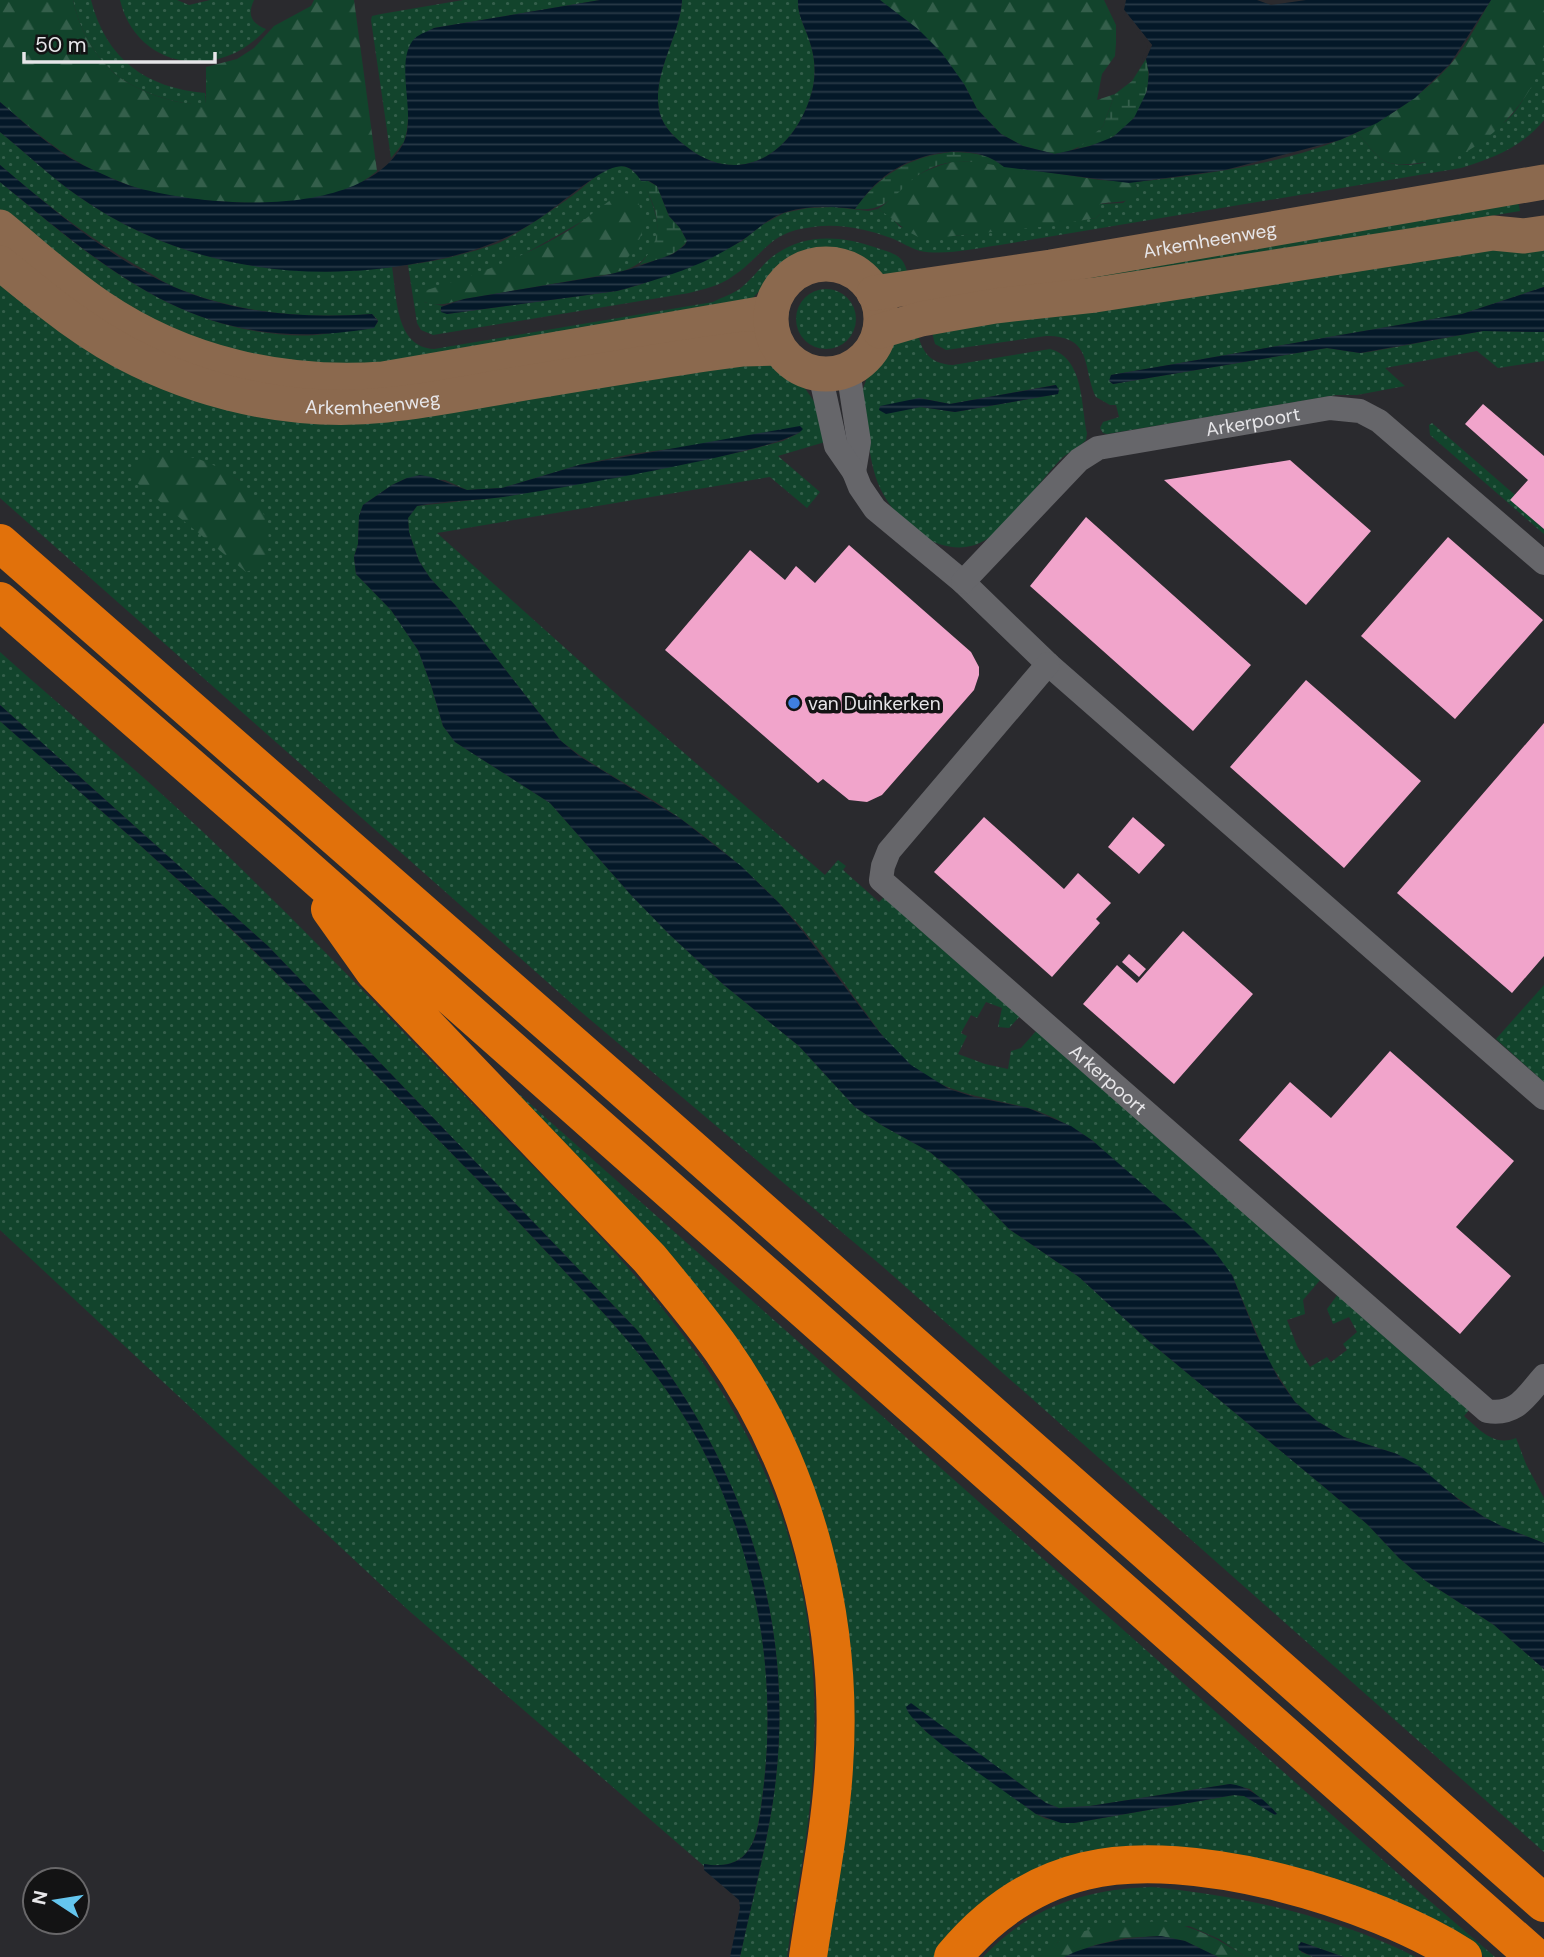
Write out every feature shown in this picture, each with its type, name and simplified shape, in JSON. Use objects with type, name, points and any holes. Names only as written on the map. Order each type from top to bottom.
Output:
[{"type":"highway","points":[[0,542],[651,1112],[1544,1903]]},
{"type":"highway","points":[[0,601],[288,852],[1535,1957]]},
{"type":"highway","points":[[288,852],[374,971],[642,1250],[679,1294],[730,1362],[766,1423],[783,1459],[799,1502],[822,1582],[834,1675],[836,1730],[833,1788],[808,1957]]},
{"type":"highway","points":[[953,1957],[993,1915],[1052,1881],[1085,1871],[1147,1865],[1183,1866],[1301,1888],[1391,1920],[1463,1957]]},
{"type":"main road","name":"Arkemheenweg","points":[[874,293],[1051,267],[1544,182]]},
{"type":"main road","name":"Arkemheenweg","points":[[1493,233],[1520,219],[1544,215]]},
{"type":"main road","name":"Arkemheenweg","points":[[0,227],[85,297],[133,327],[175,347],[219,363],[293,378],[383,379],[771,312]]},
{"type":"main road","name":"Arkemheenweg","points":[[880,331],[922,319],[995,306],[1096,295],[1493,233],[1524,236],[1544,233]]},
{"type":"main road","name":"Arkemheenweg","points":[[0,263],[70,319],[104,342],[141,361],[194,383],[233,394],[309,406],[385,405],[706,354],[778,348]]},
{"type":"main road","points":[[825,264],[845,267],[862,277],[874,293],[880,312],[880,331],[874,347],[863,360],[834,372],[803,370],[789,361],[778,348],[772,331],[771,312],[777,293],[789,278],[806,268],[825,264]]},
{"type":"street","points":[[834,372],[836,446],[855,472],[860,487],[875,509],[963,582],[1048,664],[1544,1098]]},
{"type":"street","name":"Arkerpoort","points":[[963,582],[1079,460],[1098,448],[1330,408],[1360,411],[1379,421],[1544,564]]},
{"type":"street","name":"Arkerpoort","points":[[1048,664],[889,851],[881,880],[1487,1411],[1502,1412],[1515,1408],[1544,1376]]},
{"type":"green space","points":[[0,0],[73,0],[82,29],[92,47],[119,77],[142,90],[169,100],[195,104],[206,103],[206,67],[237,59],[254,48],[274,26],[311,6],[314,0],[354,0],[377,171],[346,191],[300,201],[271,203],[210,201],[155,193],[97,172],[52,144],[0,102]]},
{"type":"green space","points":[[73,0],[91,0],[107,39],[132,67],[164,85],[205,93],[206,104],[169,100],[142,90],[119,77],[92,47],[82,29]]},
{"type":"green space","points":[[120,0],[177,0],[189,5],[210,0],[254,0],[252,18],[266,29],[248,46],[227,56],[205,61],[182,61],[162,54],[144,42],[129,24]]},
{"type":"green space","points":[[463,0],[600,0],[434,28],[415,39],[407,130],[404,142],[391,158],[372,16]]},
{"type":"green space","points":[[682,0],[798,0],[799,12],[814,59],[812,92],[802,118],[790,135],[777,149],[761,159],[726,165],[706,159],[679,140],[662,119],[658,100],[659,85]]},
{"type":"green space","points":[[880,0],[1104,0],[1116,25],[1116,43],[1115,56],[1102,74],[1097,100],[1115,94],[1103,126],[1083,145],[1054,154],[1023,146],[1001,134],[977,109],[964,84]]},
{"type":"green space","points":[[1491,0],[1544,0],[1544,54],[1540,69],[1523,100],[1484,140],[1455,157],[1402,164],[1382,160],[1356,133],[1406,104],[1440,76],[1461,50]]},
{"type":"green space","points":[[1544,54],[1544,120],[1517,144],[1461,168],[950,252],[920,251],[891,238],[852,228],[813,227],[776,239],[728,279],[712,287],[689,293],[433,335],[421,330],[417,323],[408,265],[452,257],[496,244],[545,215],[602,172],[615,167],[622,166],[635,172],[645,186],[656,216],[657,237],[654,246],[635,266],[616,273],[619,269],[588,218],[521,256],[424,302],[443,306],[440,310],[447,314],[617,291],[704,261],[742,241],[762,225],[784,213],[808,208],[834,207],[868,211],[878,209],[900,227],[953,236],[1096,218],[1100,214],[1100,204],[1123,203],[1138,190],[1135,182],[1191,176],[1276,160],[1356,133],[1387,162],[1403,165],[1425,162],[1470,142],[1507,120],[1524,98]]},
{"type":"green space","points":[[1146,59],[1146,92],[1143,103],[1131,122],[1110,138],[1077,149],[1103,126],[1115,94],[1132,81]]},
{"type":"green space","points":[[0,132],[78,196],[113,218],[189,251],[269,268],[351,271],[392,267],[397,306],[405,330],[412,340],[421,346],[434,349],[713,302],[739,289],[776,254],[788,247],[799,242],[824,238],[862,243],[899,257],[909,281],[886,277],[851,255],[819,250],[804,253],[784,264],[749,302],[329,372],[170,337],[0,217],[0,182],[89,254],[152,294],[186,311],[260,332],[292,335],[316,335],[377,324],[378,320],[372,314],[321,316],[271,312],[222,303],[171,285],[91,236],[0,165]]},
{"type":"green space","points":[[952,152],[986,156],[1004,167],[966,162],[938,165],[918,175],[879,207],[855,209],[875,186],[897,169],[923,158]]},
{"type":"green space","points":[[955,161],[1135,182],[1138,190],[1126,200],[1100,204],[1100,214],[1096,218],[1049,226],[924,239],[878,209],[913,178]]},
{"type":"green space","points":[[641,181],[657,186],[669,216],[687,241],[672,254],[639,265],[648,255],[657,234],[656,214]]},
{"type":"green space","points":[[624,193],[632,195],[638,201],[643,226],[638,243],[616,273],[442,304],[430,304],[419,299],[427,290],[532,250],[573,228]]},
{"type":"green space","points":[[1517,196],[1520,211],[928,310],[925,295]]},
{"type":"green space","points":[[1544,241],[1544,287],[1462,314],[1111,375],[1110,382],[1113,384],[1327,348],[1369,352],[1483,331],[1544,332],[1544,361],[1498,368],[1477,351],[1385,368],[1405,386],[1107,434],[1100,428],[1103,422],[1119,417],[1116,405],[1110,405],[1096,397],[1084,356],[1072,341],[1046,336],[946,350],[935,344],[930,325]]},
{"type":"green space","points":[[0,274],[137,369],[739,357],[772,364],[804,387],[816,404],[825,442],[778,456],[820,492],[807,508],[770,477],[437,533],[622,699],[825,875],[838,860],[846,866],[843,870],[879,902],[885,896],[1021,1015],[1009,1028],[998,1027],[1002,1008],[986,1002],[977,1018],[971,1015],[961,1033],[967,1036],[958,1054],[1008,1069],[1011,1051],[1021,1048],[1037,1030],[1321,1279],[1303,1300],[1305,1314],[1287,1320],[1297,1346],[1310,1367],[1327,1357],[1331,1362],[1347,1350],[1343,1344],[1357,1332],[1349,1317],[1333,1324],[1327,1309],[1338,1294],[1469,1410],[1464,1416],[1488,1436],[1501,1440],[1516,1438],[1544,1498],[1544,1543],[1484,1517],[1397,1454],[1344,1437],[1317,1421],[1295,1402],[1268,1360],[1232,1275],[1093,1141],[1062,1122],[1037,1111],[938,1083],[903,1059],[801,927],[746,871],[680,818],[591,763],[561,741],[455,605],[430,578],[419,561],[409,532],[408,518],[417,506],[502,497],[654,470],[745,451],[783,441],[801,432],[631,454],[579,465],[502,488],[467,490],[445,480],[407,478],[363,505],[354,557],[356,574],[391,610],[418,650],[443,726],[455,742],[550,803],[669,934],[724,985],[799,1046],[855,1107],[930,1152],[957,1175],[1009,1229],[1079,1277],[1151,1343],[1368,1525],[1399,1558],[1426,1581],[1494,1625],[1544,1669],[1544,1852],[882,1266],[580,1011],[0,498]],"holes":[[[167,456],[205,463],[240,481]]]},
{"type":"green space","points":[[826,289],[843,294],[851,302],[856,319],[851,336],[843,344],[826,349],[809,344],[801,336],[796,319],[801,302],[809,294]]},
{"type":"green space","points":[[917,328],[927,354],[938,362],[953,365],[1050,349],[1069,362],[1079,384],[1086,440],[1061,459],[1009,520],[986,540],[975,545],[946,546],[919,534],[897,514],[875,476],[862,410],[863,392],[878,360]],"holes":[[[1055,385],[1059,390],[1057,394],[955,412],[921,407],[919,398],[950,404]]]},
{"type":"green space","points":[[1432,423],[1515,495],[1511,500],[1544,529],[1544,534],[1430,435],[1429,425]]},
{"type":"green space","points":[[150,456],[184,456],[207,462],[227,472],[252,493],[262,509],[269,537],[268,552],[261,567],[246,572],[125,473]]},
{"type":"green space","points":[[0,652],[198,827],[346,973],[622,1261],[669,1317],[712,1377],[749,1441],[779,1510],[801,1585],[810,1639],[815,1722],[813,1777],[787,1957],[740,1957],[770,1821],[779,1736],[778,1673],[770,1611],[755,1551],[734,1493],[707,1437],[675,1382],[637,1330],[268,946],[0,705]]},
{"type":"green space","points":[[0,721],[183,884],[298,995],[588,1296],[641,1357],[688,1422],[720,1486],[736,1528],[749,1570],[764,1657],[767,1746],[759,1820],[751,1845],[744,1855],[734,1862],[704,1866],[407,1609],[0,1230]]},
{"type":"green space","points":[[1544,985],[1544,1082],[1496,1039]]},
{"type":"green space","points":[[483,1062],[1495,1957],[1485,1957],[1459,1942],[1127,1856],[941,1957],[818,1957],[840,1811],[791,1455]],"holes":[[[911,1704],[1046,1803],[1059,1808],[1090,1806],[1230,1784],[1250,1789],[1277,1814],[1244,1796],[1234,1795],[1074,1823],[1046,1819],[925,1731]]]},
{"type":"green space","points":[[1152,1887],[1220,1896],[1287,1910],[1353,1930],[1416,1957],[1344,1957],[1301,1942],[1301,1952],[1313,1957],[1246,1957],[1219,1939],[1189,1926],[1058,1942],[1040,1957],[983,1957],[1020,1925],[1060,1904],[1104,1892]]},
{"type":"green space","points":[[1162,1921],[1206,1934],[1246,1957],[1218,1957],[1185,1941],[1160,1936],[1124,1938],[1064,1957],[1040,1957],[1058,1942],[1082,1932],[1108,1926]]},
{"type":"water","points":[[600,0],[682,0],[659,85],[660,114],[667,128],[683,144],[706,159],[726,165],[761,159],[777,149],[802,118],[812,92],[814,65],[798,0],[880,0],[918,29],[942,53],[964,84],[977,109],[1001,134],[1023,146],[1055,154],[1090,146],[1113,137],[1134,118],[1147,91],[1149,73],[1146,59],[1152,45],[1124,10],[1126,0],[1257,0],[1271,5],[1306,0],[1491,0],[1450,64],[1415,98],[1377,123],[1340,140],[1225,170],[1129,183],[1004,167],[978,154],[946,152],[915,159],[889,173],[870,190],[855,209],[803,208],[780,214],[718,255],[661,278],[617,291],[447,314],[441,312],[441,307],[464,299],[631,269],[673,254],[687,241],[669,216],[657,186],[649,181],[641,181],[631,170],[621,166],[599,175],[523,228],[480,248],[450,257],[374,269],[329,272],[241,264],[198,254],[156,239],[116,220],[68,189],[0,132],[0,102],[65,155],[132,186],[204,200],[283,201],[321,196],[356,185],[384,167],[404,142],[408,117],[406,60],[415,38],[434,28]]},
{"type":"water","points":[[0,165],[61,216],[105,248],[150,276],[174,287],[246,309],[296,315],[372,314],[378,321],[374,328],[314,334],[261,331],[213,321],[169,303],[127,279],[44,218],[0,182]]},
{"type":"water","points":[[1544,287],[1544,332],[1483,331],[1360,353],[1327,348],[1113,384],[1109,381],[1111,375],[1462,314]]},
{"type":"water","points":[[1056,385],[1058,394],[955,412],[921,407],[886,414],[879,410],[880,406],[919,398],[950,404]]},
{"type":"water","points":[[800,426],[803,429],[787,438],[712,459],[503,497],[417,506],[408,518],[409,532],[419,561],[430,578],[455,605],[561,741],[579,756],[681,819],[741,866],[779,903],[880,1033],[911,1065],[949,1089],[1028,1108],[1071,1126],[1093,1141],[1213,1249],[1232,1275],[1255,1332],[1278,1378],[1295,1402],[1317,1421],[1344,1437],[1397,1454],[1419,1466],[1484,1517],[1544,1543],[1544,1669],[1494,1625],[1426,1581],[1399,1558],[1368,1525],[1151,1343],[1079,1277],[1009,1229],[957,1175],[930,1152],[855,1107],[799,1046],[724,985],[669,934],[550,803],[455,742],[443,726],[418,650],[391,610],[356,574],[354,557],[363,505],[407,478],[420,475],[431,477],[467,490],[502,488],[579,465]]},
{"type":"water","points":[[0,705],[268,946],[637,1330],[675,1382],[707,1437],[734,1493],[755,1551],[770,1611],[778,1673],[779,1736],[773,1801],[740,1957],[730,1957],[740,1908],[739,1900],[704,1870],[704,1864],[721,1865],[734,1862],[744,1855],[756,1834],[767,1747],[764,1658],[749,1571],[736,1528],[720,1487],[688,1422],[624,1336],[502,1205],[243,940],[0,721]]},
{"type":"water","points":[[911,1703],[1046,1803],[1059,1808],[1090,1806],[1230,1784],[1256,1795],[1277,1814],[1244,1796],[1234,1795],[1061,1823],[1036,1814],[943,1746],[912,1717],[906,1707]]},
{"type":"water","points":[[1161,1936],[1185,1941],[1218,1957],[1064,1957],[1111,1942]]},
{"type":"water","points":[[1301,1942],[1344,1957],[1313,1957],[1299,1950]]},
{"type":"pier","points":[[1121,6],[1152,45],[1143,63],[1142,58],[1148,46],[1121,11]]},
{"type":"building","points":[[1483,404],[1544,456],[1544,529],[1510,500],[1528,480],[1465,424]]},
{"type":"building","points":[[1290,460],[1371,531],[1306,605],[1164,480]]},
{"type":"building","points":[[1086,517],[1251,665],[1193,731],[1030,586]]},
{"type":"building","points":[[1448,537],[1543,620],[1455,719],[1361,636]]},
{"type":"building","points":[[849,545],[971,652],[979,667],[974,690],[882,795],[867,802],[849,800],[823,779],[818,783],[665,650],[750,550],[785,580],[796,566],[815,583]]},
{"type":"building","points":[[1306,680],[1421,781],[1344,868],[1230,767]]},
{"type":"building","points":[[1544,723],[1544,956],[1512,993],[1397,893]]},
{"type":"building","points":[[984,817],[1064,889],[1078,873],[1111,903],[1096,919],[1100,923],[1052,977],[934,872]]},
{"type":"building","points":[[1133,817],[1165,845],[1139,874],[1108,847]]},
{"type":"building","points":[[1183,931],[1253,994],[1174,1084],[1083,1004],[1117,965],[1137,983]]},
{"type":"building","points":[[1129,954],[1146,969],[1139,977],[1122,962]]},
{"type":"building","points":[[1390,1051],[1514,1161],[1456,1227],[1511,1276],[1460,1334],[1239,1140],[1290,1082],[1331,1118]]},
{"type":"place","name":"van Duinkerken","points":[[794,703]]}]
